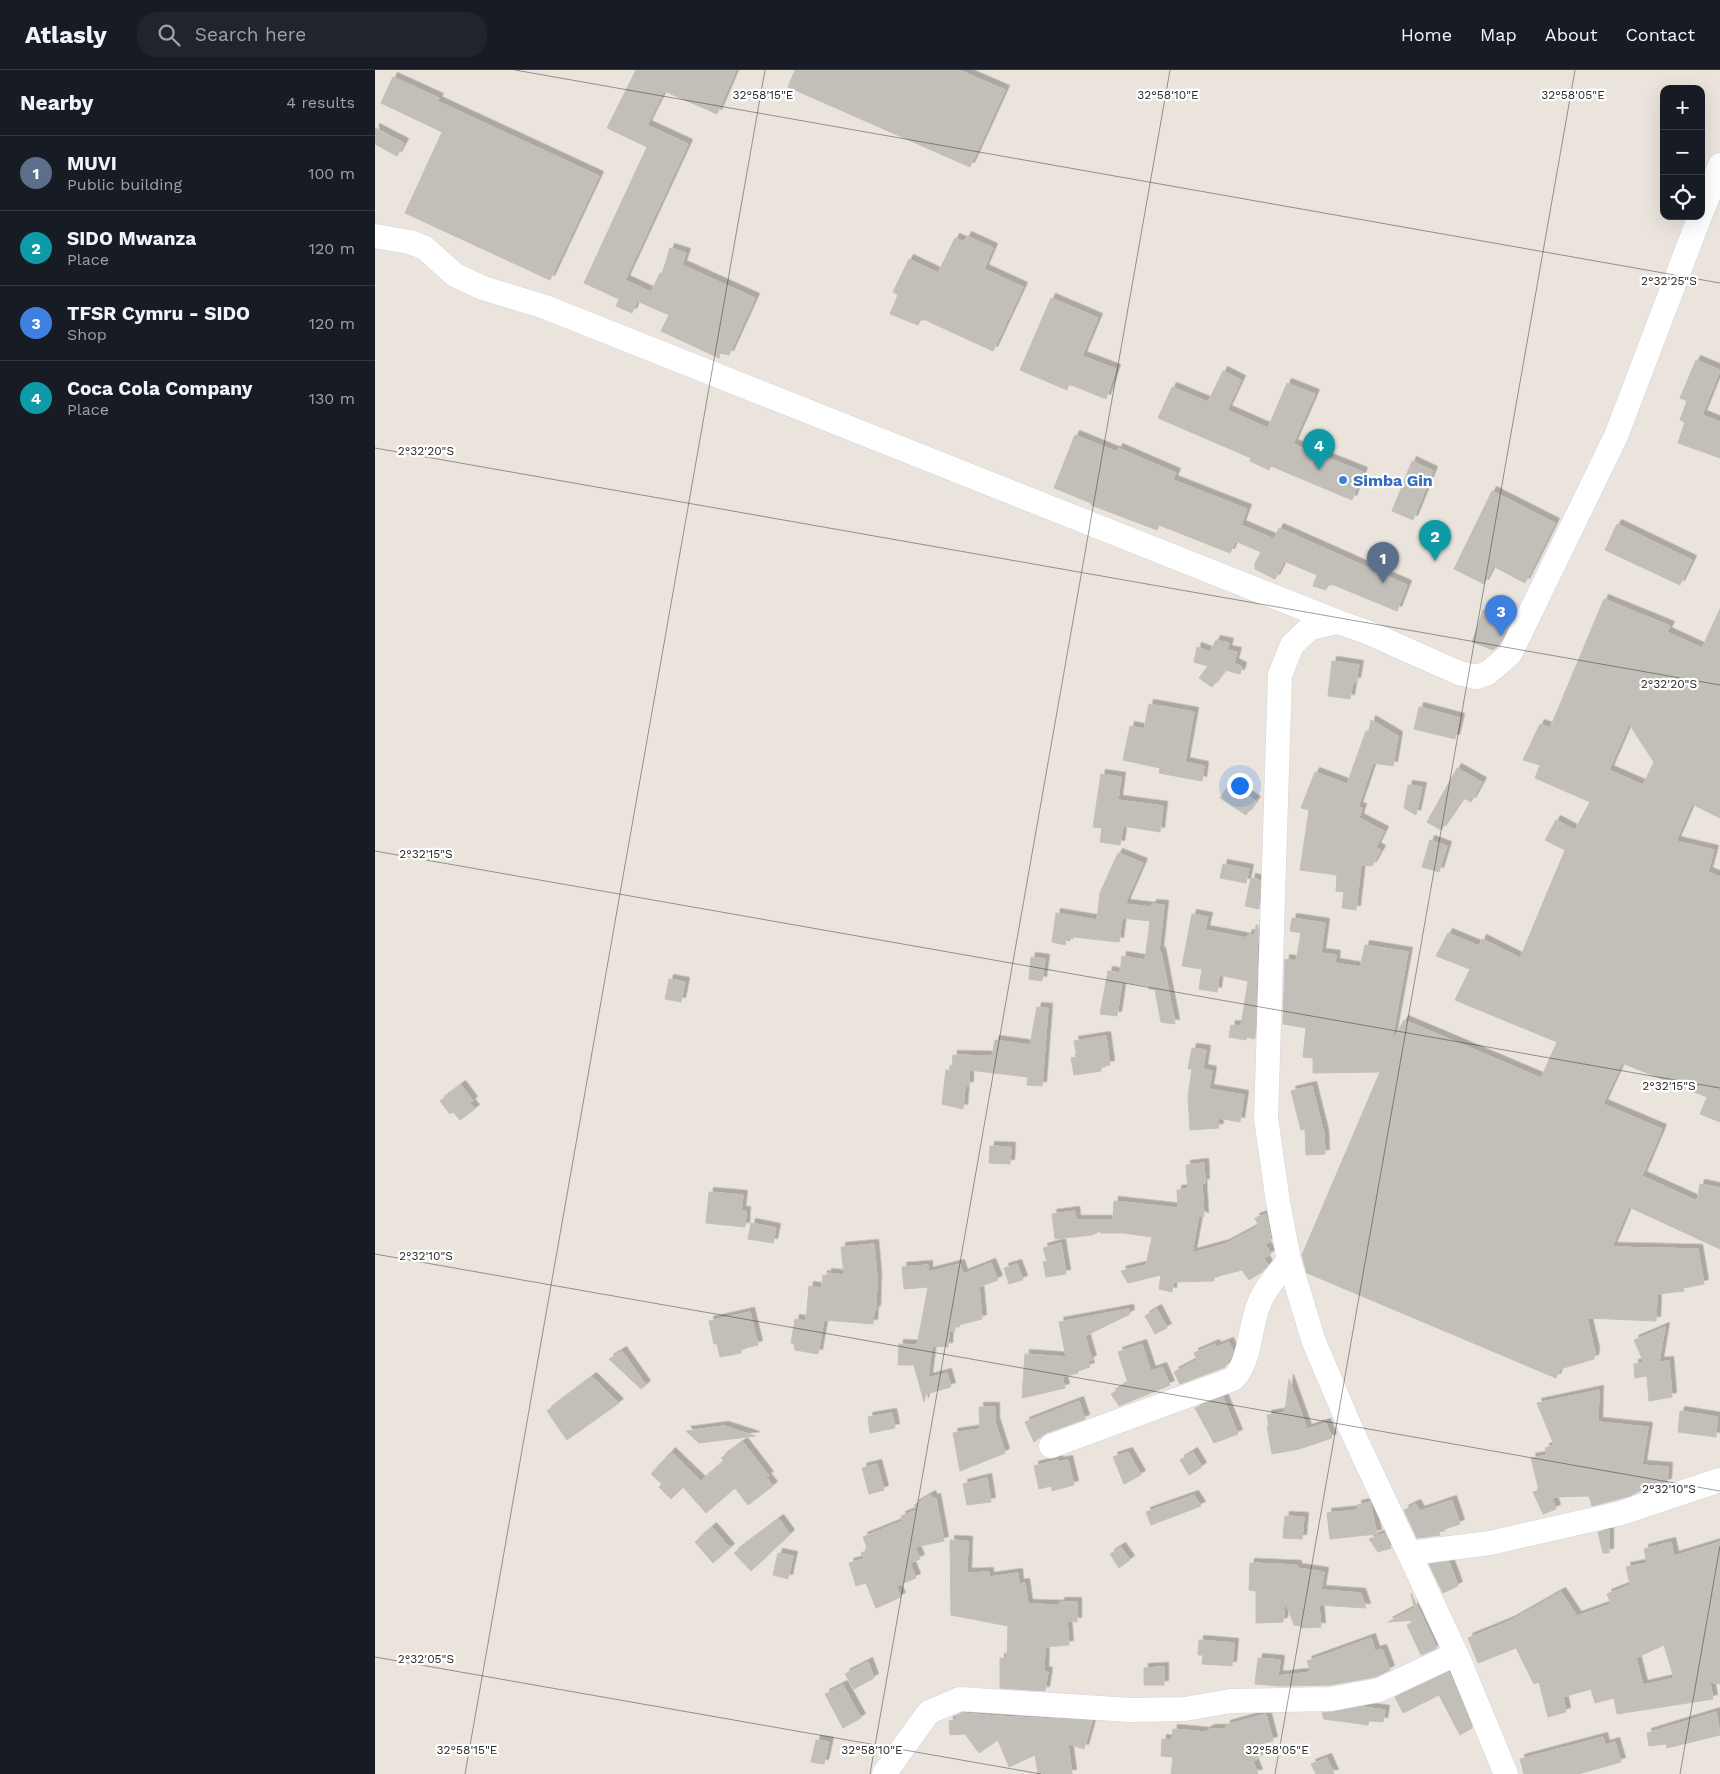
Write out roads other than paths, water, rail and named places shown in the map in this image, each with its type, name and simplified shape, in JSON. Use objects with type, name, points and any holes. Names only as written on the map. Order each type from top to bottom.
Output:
[{"type":"street","points":[[1705,204],[1720,165]]},
{"type":"street","points":[[375,236],[410,242],[425,248],[455,275],[483,288],[545,307],[1367,632],[1459,674],[1476,676],[1488,673],[1510,654],[1616,436],[1699,220]]},
{"type":"street","points":[[1338,622],[1310,628],[1292,645],[1280,675],[1271,910],[1266,1118],[1278,1202],[1289,1260],[1314,1342],[1351,1429],[1457,1654],[1506,1774]]},
{"type":"street","points":[[1051,1446],[1233,1379],[1244,1364],[1251,1324],[1259,1302],[1289,1260]]},
{"type":"street","points":[[1410,1553],[1490,1543],[1611,1515],[1720,1480]]},
{"type":"street","points":[[884,1774],[929,1712],[960,1699],[1129,1710],[1185,1709],[1231,1701],[1331,1699],[1379,1690],[1457,1654]]},
{"type":"place","name":"Coca Cola Company","points":[[1319,470]]},
{"type":"place","name":"Simba Gin","points":[[1343,480]]},
{"type":"place","name":"SIDO Mwanza","points":[[1435,561]]},
{"type":"place","name":"MUVI","points":[[1383,583]]},
{"type":"place","name":"TFSR Cymru - SIDO","points":[[1501,636]]}]
